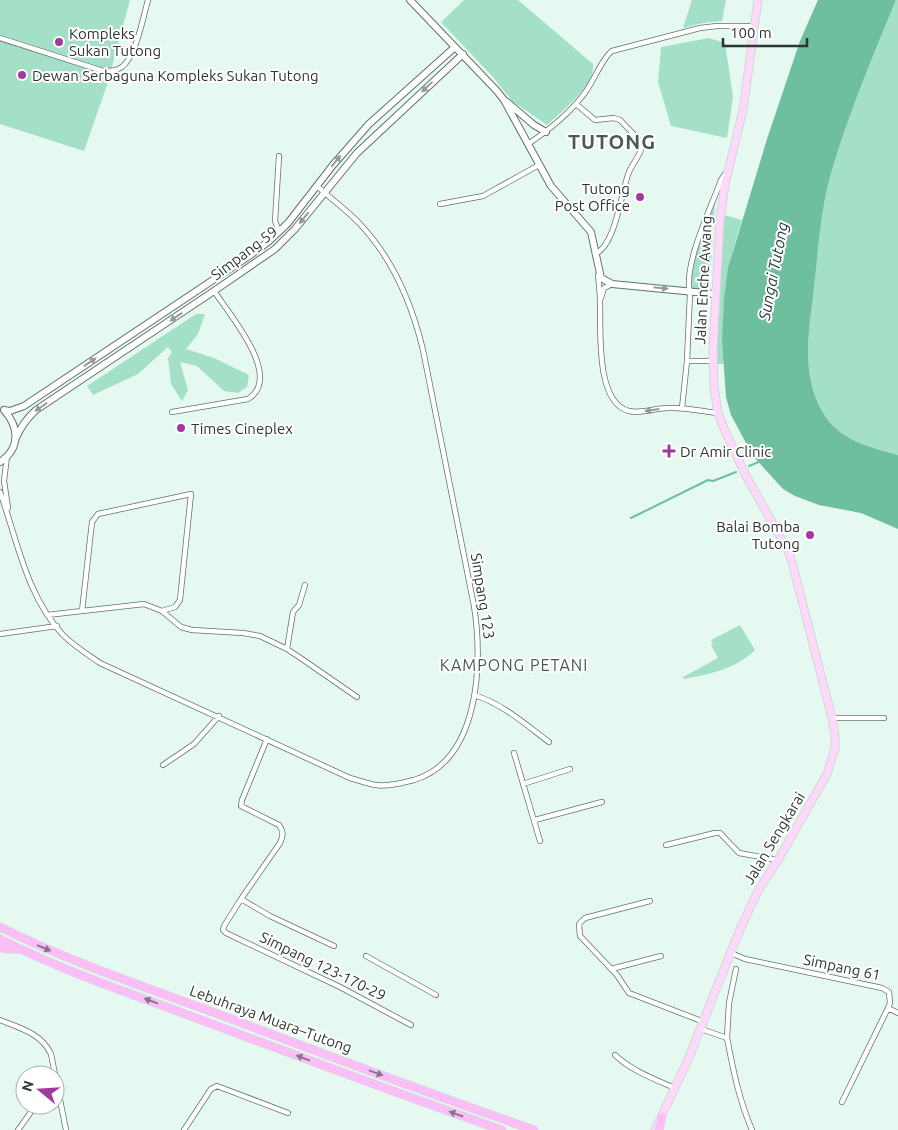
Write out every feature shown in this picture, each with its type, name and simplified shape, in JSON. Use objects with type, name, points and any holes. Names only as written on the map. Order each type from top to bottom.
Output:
[{"type":"highway","name":"Lebuhraya Muara–Tutong","points":[[0,927],[104,972],[534,1130]]},
{"type":"highway","name":"Lebuhraya Muara–Tutong","points":[[0,939],[60,966],[204,1021],[502,1130]]},
{"type":"highway","points":[[0,947],[21,950]]},
{"type":"highway","points":[[659,1130],[662,1117]]},
{"type":"main road","name":"Jalan Enche Awang","points":[[758,0],[744,110],[720,219],[712,361],[718,413],[745,474],[787,549]]},
{"type":"main road","name":"Jalan Sengkarai","points":[[655,1130],[701,1029],[758,891],[778,860],[826,774],[835,748],[832,718],[798,581],[787,549]]},
{"type":"street","points":[[0,38],[102,71],[112,72],[127,62],[132,53],[148,0]]},
{"type":"street","points":[[410,0],[497,90],[504,100],[558,196],[591,232],[602,278],[612,284],[716,294]]},
{"type":"street","points":[[528,144],[546,132],[576,104],[595,79],[606,57],[612,51],[700,28],[755,26]]},
{"type":"street","name":"Simpang 59","points":[[2,409],[10,411],[24,406],[249,256],[279,231],[298,211],[349,146],[370,124],[455,46]]},
{"type":"street","name":"Simpang 59","points":[[7,456],[24,422],[36,410],[274,249],[295,229],[357,153],[463,54]]},
{"type":"street","points":[[504,100],[534,125],[546,132]]},
{"type":"street","points":[[576,104],[595,120],[614,118],[620,120],[643,144],[628,173],[616,222],[603,248],[595,254]]},
{"type":"street","name":"Simpang 59","points":[[279,156],[275,221],[279,231]]},
{"type":"street","points":[[440,204],[483,196],[539,165]]},
{"type":"street","points":[[682,408],[687,361],[690,293],[688,284],[694,253],[721,180],[730,167]]},
{"type":"street","name":"Simpang 123","points":[[7,456],[4,481],[11,522],[22,565],[36,597],[47,615],[64,636],[83,652],[100,663],[267,738],[350,778],[377,785],[402,783],[428,776],[447,760],[462,740],[474,694],[478,635],[474,606],[418,329],[402,288],[381,251],[360,224],[316,186]]},
{"type":"street","points":[[598,267],[600,358],[607,385],[617,404],[625,410],[633,412],[682,408],[718,413]]},
{"type":"street","points":[[600,302],[604,288],[612,284]]},
{"type":"street","points":[[172,412],[248,399],[255,395],[259,389],[260,373],[252,347],[214,291]]},
{"type":"street","points":[[687,361],[712,361]]},
{"type":"street","points":[[2,409],[11,418],[15,429],[15,440]]},
{"type":"street","points":[[0,462],[7,456]]},
{"type":"street","name":"Simpang 123","points":[[0,492],[11,522]]},
{"type":"street","points":[[82,611],[94,517],[98,514],[191,494],[180,600],[176,607],[162,611]]},
{"type":"street","points":[[287,649],[293,612],[299,604],[305,585]]},
{"type":"street","points":[[47,615],[144,604],[162,611],[181,627],[192,630],[260,636],[287,649],[357,697]]},
{"type":"street","points":[[0,634],[57,626]]},
{"type":"street","points":[[474,694],[502,707],[549,742]]},
{"type":"street","points":[[163,765],[194,744],[219,716]]},
{"type":"street","points":[[832,718],[884,718]]},
{"type":"street","points":[[267,738],[241,806],[279,825],[283,831],[282,837],[275,851],[240,899],[270,916],[334,946]]},
{"type":"street","points":[[514,754],[540,841]]},
{"type":"street","points":[[524,784],[570,769]]},
{"type":"street","points":[[535,820],[602,802]]},
{"type":"street","points":[[666,845],[720,833],[739,853],[747,856],[778,860]]},
{"type":"street","name":"Simpang 123-170-29","points":[[240,899],[224,926],[226,933],[340,987],[411,1025]]},
{"type":"street","points":[[650,901],[585,918],[579,924],[580,936],[583,942],[611,969],[629,993],[704,1022]]},
{"type":"street","name":"Simpang 61","points":[[731,953],[745,959],[882,988],[889,992],[888,1008]]},
{"type":"street","points":[[366,956],[436,995]]},
{"type":"street","points":[[611,969],[661,956]]},
{"type":"street","points":[[736,969],[729,1003],[727,1038],[743,1109],[752,1130]]},
{"type":"street","points":[[842,1102],[888,1008],[898,1013]]},
{"type":"street","points":[[0,1020],[31,1033],[43,1041],[50,1054],[52,1065]]},
{"type":"street","points":[[701,1029],[727,1038]]},
{"type":"street","points":[[615,1055],[634,1070],[675,1088]]},
{"type":"street","points":[[184,1130],[211,1089],[216,1086],[288,1113]]},
{"type":"street","points":[[18,1130],[29,1115]]},
{"type":"street","points":[[63,1115],[66,1130]]},
{"type":"shaded area","name":"Kompleks Sukan Tutong","points":[[0,0],[130,0],[107,85],[84,151],[0,124]]},
{"type":"shaded area","points":[[464,0],[518,0],[593,64],[589,80],[583,89],[547,125],[512,101],[493,77],[441,22]]},
{"type":"shaded area","points":[[692,0],[726,0],[722,21],[683,28]]},
{"type":"shaded area","points":[[896,0],[898,0],[898,455],[855,441],[845,436],[829,421],[822,411],[811,384],[808,355],[809,326],[820,233],[828,185],[854,105]]},
{"type":"shaded area","points":[[709,38],[725,43],[733,97],[727,138],[671,126],[658,82],[661,47]]},
{"type":"shaded area","points":[[715,204],[709,293],[689,291],[693,265],[700,240]]},
{"type":"shaded area","points":[[724,215],[742,220],[728,274],[723,327],[724,364],[715,364]]},
{"type":"shaded area","points":[[196,314],[205,314],[198,334],[186,349],[214,358],[249,375],[247,387],[238,393],[224,391],[197,366],[180,362],[188,390],[182,401],[171,384],[168,358],[172,352],[168,347],[138,374],[93,395],[87,386]]},
{"type":"shaded area","points":[[740,625],[755,650],[740,662],[731,666],[713,673],[684,679],[683,677],[718,658],[711,645],[713,644],[711,640]]},
{"type":"water","name":"Sungai Tutong","points":[[818,0],[896,0],[854,105],[828,185],[820,233],[809,326],[808,355],[811,384],[822,411],[829,421],[845,436],[855,441],[898,455],[898,529],[861,513],[819,505],[795,496],[783,489],[753,456],[731,415],[726,397],[722,340],[728,268],[767,139],[800,41]]},
{"type":"waterway","points":[[749,466],[761,461]]},
{"type":"waterway","points":[[631,518],[708,480],[713,481],[736,472]]},
{"type":"place","name":"Kompleks Sukan Tutong","points":[[59,42]]},
{"type":"place","name":"Dewan Serbaguna Kompleks Sukan Tutong","points":[[22,75]]},
{"type":"place","name":"Tutong Post Office","points":[[640,197]]},
{"type":"place","name":"Times Cineplex","points":[[181,428]]},
{"type":"place","name":"Dr Amir Clinic","points":[[669,451]]},
{"type":"place","name":"Balai Bomba Tutong","points":[[810,535]]},
{"type":"district","name":"TUTONG","points":[[612,141]]},
{"type":"district","name":"KAMPONG PETANI","points":[[514,665]]}]
